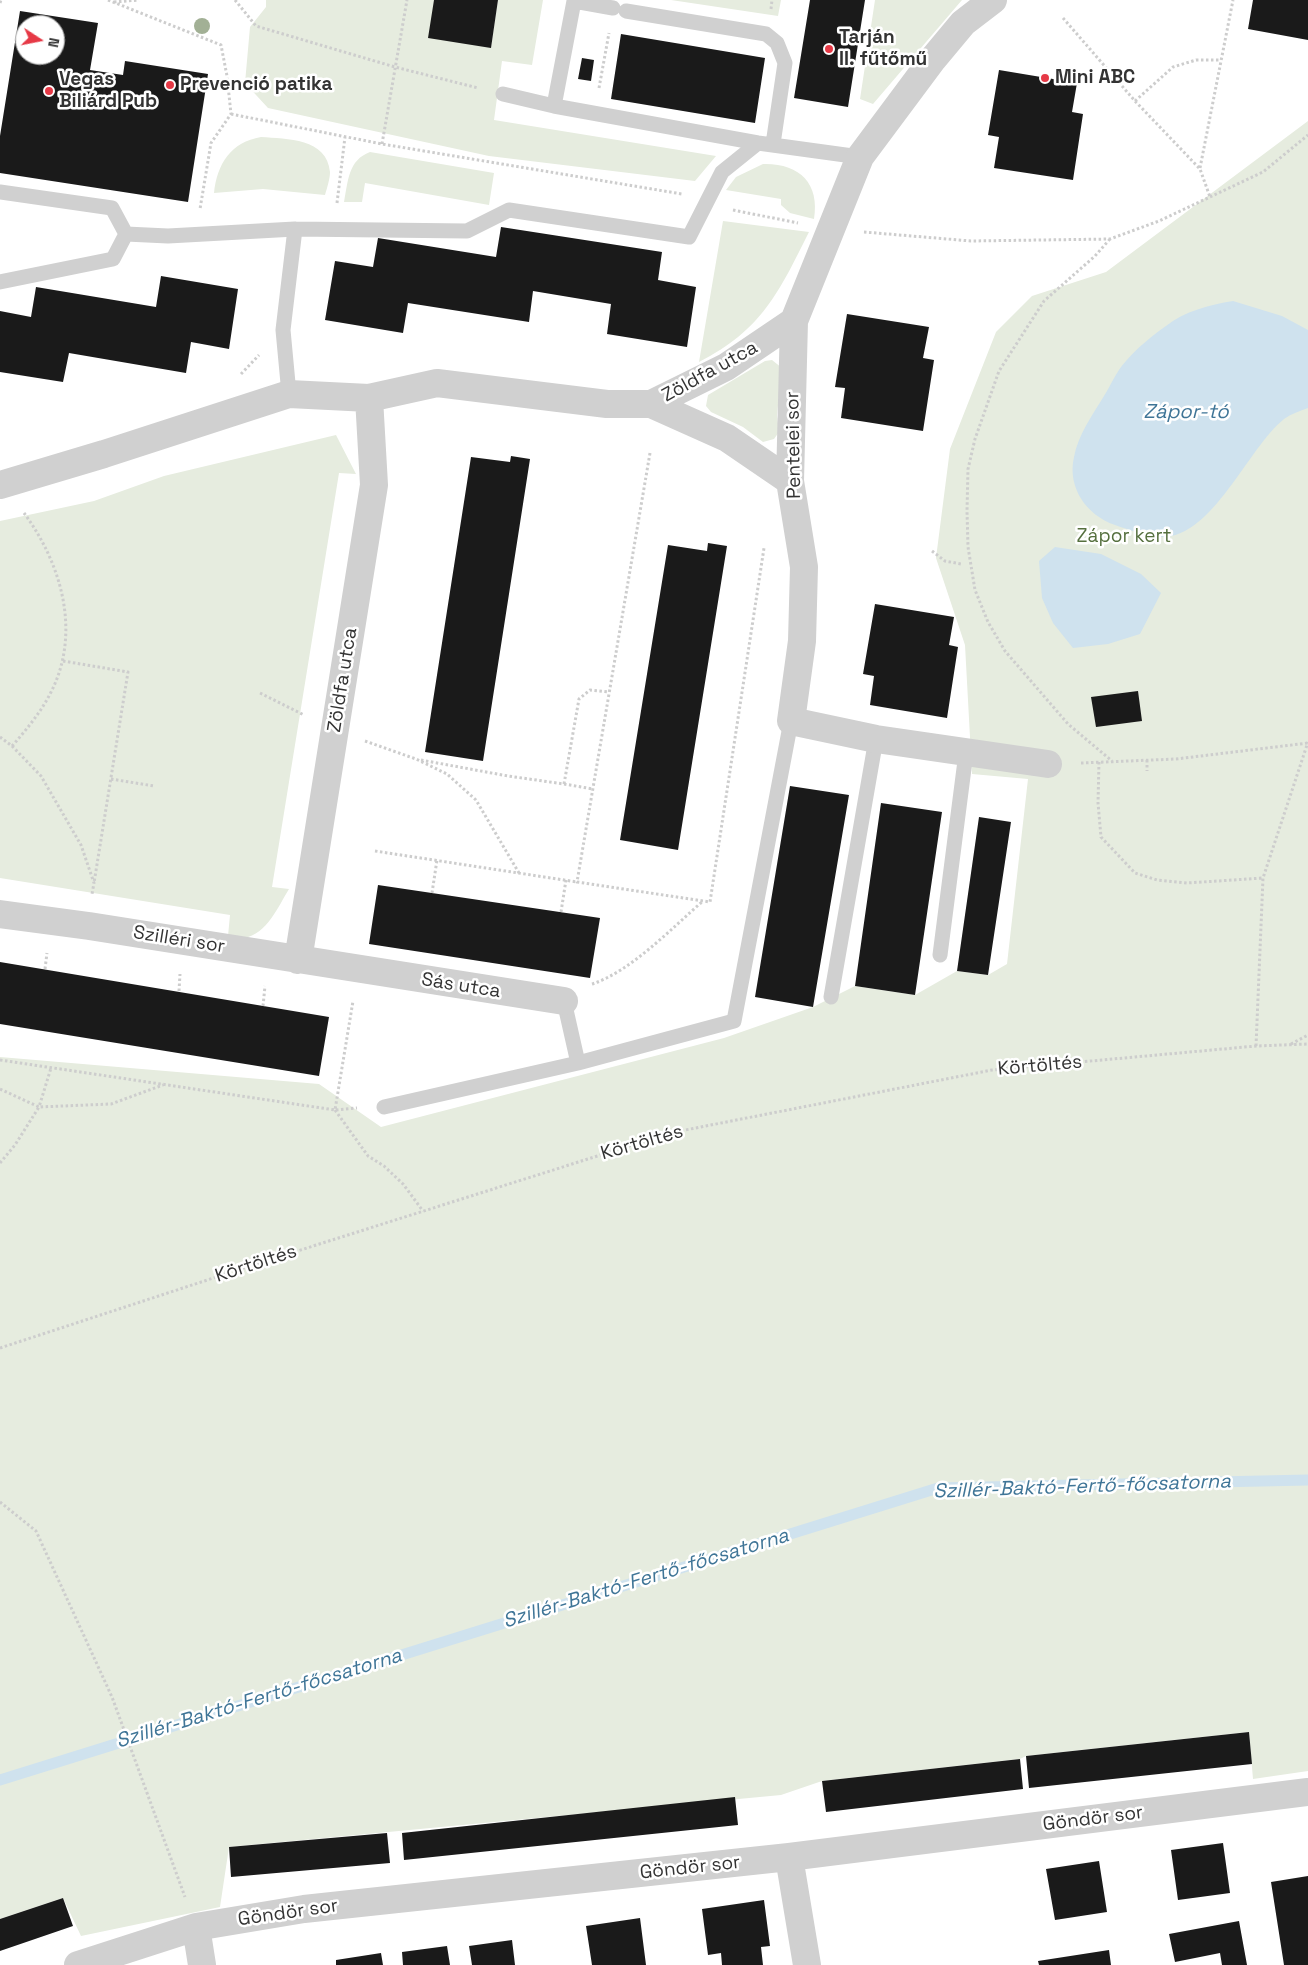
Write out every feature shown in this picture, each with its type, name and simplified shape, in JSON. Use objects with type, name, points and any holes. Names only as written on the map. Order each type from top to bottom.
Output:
[{"type":"street","name":"Pentelei sor","points":[[791,721],[802,641],[804,567],[790,481],[794,321],[860,157],[927,66],[963,23],[993,0]]},
{"type":"street","name":"Zöldfa utca","points":[[652,404],[726,367],[794,321]]},
{"type":"street","name":"Zöldfa utca","points":[[2,484],[104,454],[290,394],[369,398],[437,383],[607,404],[652,404],[727,438],[790,481]]},
{"type":"street","name":"Zöldfa utca","points":[[298,960],[374,485],[369,398]]},
{"type":"street","points":[[791,721],[876,739],[1048,764]]},
{"type":"street","name":"Szilléri sor","points":[[0,914],[89,926],[358,970]]},
{"type":"street","name":"Sás utca","points":[[358,970],[564,1001]]},
{"type":"street","name":"Göndör sor","points":[[78,1965],[196,1927],[304,1910],[789,1857],[1308,1792]]},
{"type":"street","points":[[789,1857],[807,1965]]},
{"type":"street","points":[[196,1927],[202,1965]]},
{"type":"lane","points":[[126,234],[168,236],[295,229],[467,231],[509,210],[689,237],[722,172],[766,144],[785,63],[776,42],[766,34],[574,1],[554,106]]},
{"type":"lane","points":[[503,94],[594,114],[766,144],[860,157]]},
{"type":"lane","points":[[0,192],[112,208],[126,234]]},
{"type":"lane","points":[[290,394],[284,330],[295,229]]},
{"type":"lane","points":[[0,282],[113,259],[126,234]]},
{"type":"lane","points":[[384,1107],[578,1063],[734,1021],[791,721]]},
{"type":"lane","points":[[832,997],[876,739]]},
{"type":"lane","points":[[940,955],[966,753]]},
{"type":"lane","points":[[564,1001],[578,1063]]},
{"type":"path","points":[[108,0],[221,45],[231,114],[211,143],[195,234]]},
{"type":"path","points":[[113,1],[138,0]]},
{"type":"path","points":[[235,0],[256,26],[396,67],[503,94]]},
{"type":"path","points":[[382,144],[407,0]]},
{"type":"path","points":[[1200,169],[1233,0]]},
{"type":"path","points":[[594,114],[620,10]]},
{"type":"path","points":[[1063,18],[1135,101],[1200,169],[1210,197]]},
{"type":"path","points":[[1135,101],[1173,67],[1196,60],[1221,60]]},
{"type":"path","points":[[231,114],[382,144],[684,194],[706,204],[831,230],[971,241],[1110,239],[1159,220],[1262,172],[1308,135]]},
{"type":"path","points":[[333,229],[345,136]]},
{"type":"path","points":[[1110,239],[1095,256],[1044,301],[999,372],[975,439],[968,469],[966,511],[968,547],[975,590],[996,637],[1023,673],[1068,724],[1112,761]]},
{"type":"path","points":[[577,882],[650,453]]},
{"type":"path","points":[[2,484],[39,532],[56,570],[67,616],[63,661],[52,690],[31,724],[12,746]]},
{"type":"path","points":[[375,851],[710,902],[764,548]]},
{"type":"path","points":[[932,550],[945,561],[961,564]]},
{"type":"path","points":[[63,661],[128,672],[94,883],[89,926]]},
{"type":"path","points":[[564,784],[579,699],[590,690],[609,692]]},
{"type":"path","points":[[260,693],[335,731],[416,759],[447,774],[476,800],[519,873]]},
{"type":"path","points":[[0,737],[12,746],[41,776],[81,845],[94,883]]},
{"type":"path","points":[[1048,764],[1176,760],[1308,743],[1263,878],[1256,1046]]},
{"type":"path","points":[[416,759],[593,789]]},
{"type":"path","points":[[1147,760],[1147,771]]},
{"type":"path","points":[[1099,762],[1098,803],[1101,837],[1135,873],[1157,880],[1187,883],[1263,878]]},
{"type":"path","points":[[111,779],[154,786]]},
{"type":"path","points":[[432,893],[437,860]]},
{"type":"path","points":[[561,912],[566,880]]},
{"type":"path","points":[[564,1001],[593,983],[614,974],[654,944],[703,901]]},
{"type":"path","points":[[358,970],[335,1110],[368,1156],[384,1166],[403,1184],[423,1211]]},
{"type":"path","points":[[1291,1044],[1308,1035]]},
{"type":"path","name":"Körtöltés","points":[[0,1348],[670,1133],[992,1070],[1256,1046],[1308,1044]]},
{"type":"path","points":[[0,1060],[335,1110]]},
{"type":"path","points":[[0,1163],[16,1145],[39,1107],[51,1068]]},
{"type":"path","points":[[0,1089],[39,1107],[111,1104],[164,1084]]},
{"type":"path","points":[[0,1502],[36,1531],[112,1697],[196,1927]]},
{"type":"green space","points":[[266,0],[434,0],[491,47],[498,0],[543,0],[532,65],[502,61],[494,120],[716,156],[695,181],[489,156],[268,108],[245,83],[250,27],[266,7]]},
{"type":"green space","points":[[671,0],[781,0],[778,16]]},
{"type":"green space","points":[[875,0],[962,0],[873,104],[860,99]]},
{"type":"green space","name":"Zápor kert","points":[[1308,121],[1308,1771],[1253,1779],[1249,1732],[1026,1756],[1020,1759],[822,1781],[781,1795],[229,1847],[220,1907],[81,1936],[63,1898],[0,1919],[0,1057],[319,1084],[381,1127],[724,1038],[813,1007],[855,986],[915,995],[957,971],[988,975],[1007,964],[1028,779],[972,774],[965,645],[936,558],[950,449],[996,332],[1032,296],[1106,272]]},
{"type":"green space","points":[[261,137],[293,140],[314,147],[322,152],[330,172],[325,195],[263,189],[214,193],[218,173],[227,156],[241,144]]},
{"type":"green space","points":[[370,152],[494,173],[489,205],[365,183],[362,202],[344,202],[353,166],[357,160]]},
{"type":"green space","points":[[763,164],[787,167],[797,171],[804,178],[814,195],[814,219],[790,213],[781,205],[781,199],[726,190],[736,177]]},
{"type":"green space","points":[[723,221],[809,232],[778,291],[754,323],[721,350],[699,362]]},
{"type":"green space","points":[[772,360],[782,368],[777,415],[779,432],[774,439],[763,442],[743,427],[711,412],[706,406],[708,395],[765,361]]},
{"type":"green space","points":[[336,435],[356,474],[339,473],[272,887],[289,889],[271,919],[259,931],[244,938],[238,938],[228,936],[230,915],[0,878],[0,521],[94,501],[164,476]]},
{"type":"water","name":"Zápor-tó","points":[[1233,301],[1282,316],[1308,330],[1308,408],[1284,419],[1270,432],[1213,508],[1197,523],[1180,533],[1162,537],[1150,535],[1115,525],[1095,514],[1087,507],[1076,489],[1073,479],[1074,457],[1082,433],[1117,373],[1135,351],[1181,316],[1206,307]]},
{"type":"water","points":[[1055,547],[1101,554],[1141,574],[1161,593],[1140,634],[1108,644],[1073,648],[1053,623],[1042,598],[1039,561]]},
{"type":"building","points":[[434,0],[498,0],[491,48],[428,38]]},
{"type":"building","name":"Tarján II. fűtőmű","points":[[810,0],[865,0],[848,107],[794,98]]},
{"type":"building","points":[[1253,0],[1308,0],[1308,40],[1248,29]]},
{"type":"building","points":[[20,11],[46,15],[19,15]]},
{"type":"building","points":[[65,18],[98,23],[90,70],[123,75],[125,61],[208,74],[188,202],[0,173],[0,136],[15,42],[15,65],[65,65]]},
{"type":"building","points":[[621,34],[765,58],[755,123],[611,99]]},
{"type":"building","points":[[582,58],[594,60],[591,81],[578,79]]},
{"type":"building","points":[[999,70],[1077,83],[1072,112],[1083,114],[1073,180],[994,168],[999,137],[988,135]]},
{"type":"building","points":[[501,227],[662,252],[658,280],[696,287],[687,347],[607,334],[611,304],[533,291],[529,322],[408,303],[403,333],[325,320],[335,261],[373,267],[378,238],[496,257]]},
{"type":"building","points":[[161,276],[238,289],[229,349],[191,342],[186,373],[69,353],[63,382],[0,372],[0,311],[31,317],[36,287],[156,307]]},
{"type":"building","points":[[847,314],[929,327],[923,358],[934,360],[923,431],[841,418],[845,388],[835,387]]},
{"type":"building","points":[[511,456],[530,459],[483,761],[425,752],[471,457],[510,462]]},
{"type":"building","points":[[708,543],[727,546],[678,850],[620,840],[668,545],[707,551]]},
{"type":"building","points":[[875,604],[954,617],[949,645],[958,647],[947,718],[870,705],[874,676],[863,674]]},
{"type":"building","points":[[1138,691],[1142,721],[1096,727],[1091,697]]},
{"type":"building","points":[[790,786],[849,795],[813,1007],[755,997]]},
{"type":"building","points":[[881,803],[942,812],[915,995],[855,986]]},
{"type":"building","points":[[979,817],[1011,822],[988,975],[957,971]]},
{"type":"building","points":[[378,885],[600,918],[590,978],[369,944]]},
{"type":"building","points":[[0,962],[329,1017],[319,1076],[0,1024]]},
{"type":"building","points":[[1249,1732],[1252,1764],[1029,1788],[1026,1756]]},
{"type":"building","points":[[1020,1759],[1023,1789],[826,1812],[822,1781]]},
{"type":"building","points":[[735,1797],[738,1825],[404,1860],[402,1833]]},
{"type":"building","points":[[387,1833],[390,1863],[231,1877],[229,1847]]},
{"type":"building","points":[[1223,1843],[1230,1893],[1178,1900],[1171,1850]]},
{"type":"building","points":[[1099,1861],[1107,1912],[1055,1920],[1046,1869]]},
{"type":"building","points":[[1308,1876],[1308,1965],[1284,1965],[1271,1882]]},
{"type":"building","points":[[63,1898],[73,1926],[0,1951],[0,1919]]},
{"type":"building","points":[[764,1900],[770,1946],[761,1947],[763,1965],[722,1965],[721,1953],[708,1955],[702,1909]]},
{"type":"building","points":[[640,1918],[646,1965],[592,1965],[586,1926]]},
{"type":"building","points":[[1239,1921],[1247,1965],[1222,1965],[1220,1953],[1175,1962],[1169,1934]]},
{"type":"building","points":[[512,1940],[515,1965],[472,1965],[469,1946]]},
{"type":"building","points":[[447,1946],[450,1965],[403,1965],[402,1952]]},
{"type":"building","points":[[1109,1950],[1111,1965],[1039,1965],[1038,1961]]},
{"type":"building","points":[[381,1953],[383,1965],[336,1965],[336,1960]]},
{"type":"waterway","name":"Szillér-Baktó-Fertő-főcsatorna","points":[[0,1780],[938,1488],[1308,1480]]},
{"type":"place","name":"Tarján II. fűtőmű","points":[[829,49]]},
{"type":"place","name":"Mini ABC","points":[[1045,78]]},
{"type":"place","name":"Prevenció patika","points":[[170,85]]},
{"type":"place","name":"Vegas Biliárd Pub","points":[[49,91]]}]
